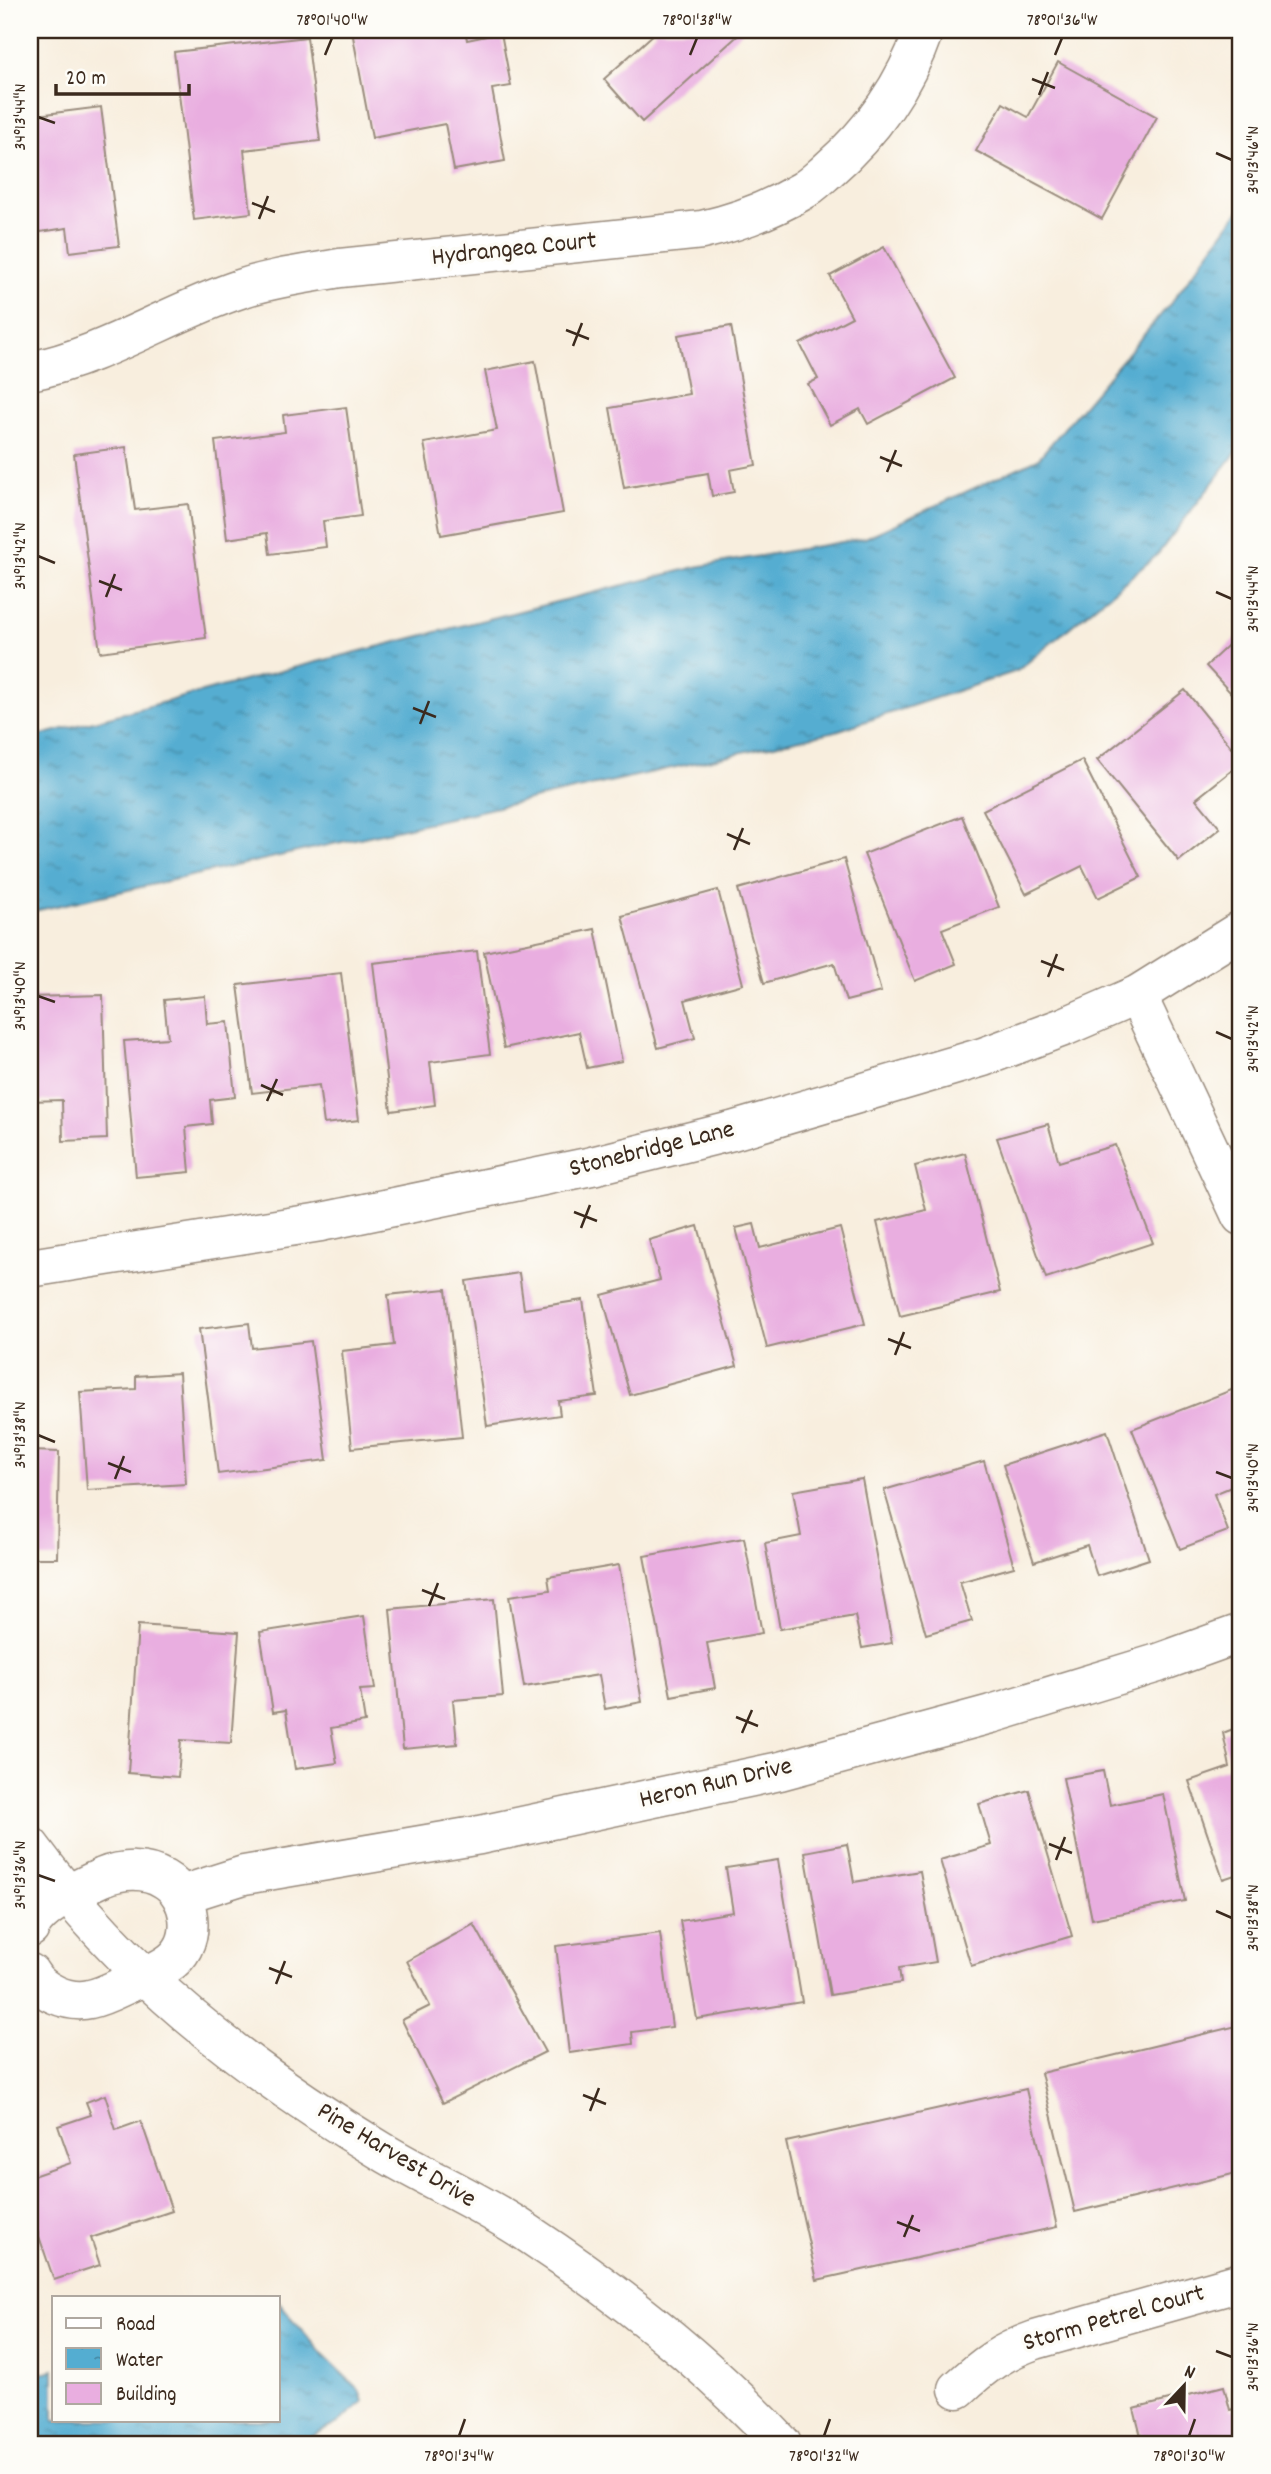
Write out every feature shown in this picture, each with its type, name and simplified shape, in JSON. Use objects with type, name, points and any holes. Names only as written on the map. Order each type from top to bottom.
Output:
[{"type":"street","name":"Hydrangea Court","points":[[30,371],[92,354],[241,289],[289,277],[340,268],[702,230],[739,222],[804,190],[865,135],[890,101],[914,60],[924,30]]},
{"type":"street","name":"Stonebridge Lane","points":[[30,1268],[321,1222],[592,1166],[732,1131],[983,1057],[1066,1026],[1137,995],[1241,930]]},
{"type":"street","points":[[1137,995],[1241,1216]]},
{"type":"street","name":"Heron Run Drive","points":[[181,1895],[244,1875],[480,1835],[780,1771],[991,1714],[1158,1663],[1241,1633]]},
{"type":"street","name":"Pine Harvest Drive","points":[[30,1846],[103,1936],[165,1997],[332,2120],[523,2230],[619,2297],[710,2373],[782,2444]]},
{"type":"street","points":[[30,1928],[43,1910],[69,1895],[103,1877],[129,1871],[156,1875],[170,1882],[188,1909],[188,1930],[182,1948],[173,1961],[89,2000],[59,1996],[44,1989],[31,1976]]},
{"type":"street","name":"Storm Petrel Court","points":[[958,2389],[1005,2351],[1035,2340],[1241,2282]]},
{"type":"water","points":[[1241,208],[1241,446],[1157,555],[1017,671],[836,731],[30,912],[30,738],[273,673],[696,567],[865,538],[1038,459],[1171,303]]},
{"type":"water","points":[[280,2303],[322,2354],[359,2390],[363,2402],[338,2423],[297,2444],[30,2444],[30,2379],[52,2370],[52,2422],[280,2422]]},
{"type":"building","points":[[465,30],[467,40],[501,33],[511,86],[492,89],[505,161],[454,170],[445,124],[372,138],[352,31]]},
{"type":"building","points":[[654,30],[744,30],[642,122],[604,79],[656,32]]},
{"type":"building","points":[[307,37],[320,141],[244,150],[251,213],[194,220],[174,52]]},
{"type":"building","points":[[1058,62],[1157,117],[1102,219],[976,151],[1003,103],[1028,117]]},
{"type":"building","points":[[101,107],[119,246],[70,252],[67,228],[33,233],[35,252],[30,253],[30,116]]},
{"type":"building","points":[[884,247],[955,378],[868,424],[860,409],[830,425],[808,384],[818,379],[800,344],[852,317],[830,276]]},
{"type":"building","points":[[731,326],[756,465],[730,470],[734,492],[712,496],[708,473],[624,488],[610,408],[689,394],[678,335]]},
{"type":"building","points":[[535,361],[563,513],[441,535],[424,443],[497,430],[485,371]]},
{"type":"building","points":[[346,407],[361,516],[323,521],[326,547],[270,554],[267,533],[227,539],[215,441],[285,432],[283,415]]},
{"type":"building","points":[[126,447],[135,510],[188,504],[206,638],[100,652],[74,454]]},
{"type":"building","points":[[1241,633],[1241,704],[1206,666]]},
{"type":"building","points":[[1185,690],[1241,759],[1241,763],[1196,799],[1220,828],[1179,861],[1097,760]]},
{"type":"building","points":[[1082,760],[1141,877],[1098,898],[1082,866],[1026,894],[983,810]]},
{"type":"building","points":[[962,816],[999,907],[942,929],[956,964],[915,981],[864,854]]},
{"type":"building","points":[[844,859],[881,992],[846,1001],[834,963],[764,983],[738,889]]},
{"type":"building","points":[[718,890],[743,984],[685,1000],[695,1038],[658,1048],[622,916]]},
{"type":"building","points":[[595,929],[622,1061],[587,1068],[579,1032],[504,1048],[484,952]]},
{"type":"building","points":[[477,951],[490,1054],[430,1062],[435,1105],[391,1111],[373,963]]},
{"type":"building","points":[[341,973],[359,1120],[324,1124],[319,1085],[252,1093],[238,985]]},
{"type":"building","points":[[103,995],[107,1139],[63,1141],[62,1100],[30,1101],[30,997]]},
{"type":"building","points":[[205,996],[207,1024],[228,1022],[235,1097],[210,1100],[212,1124],[186,1127],[190,1172],[136,1177],[124,1041],[168,1038],[164,1000]]},
{"type":"building","points":[[1048,1124],[1059,1162],[1115,1145],[1153,1243],[1046,1278],[997,1138]]},
{"type":"building","points":[[965,1153],[1000,1292],[900,1316],[877,1222],[926,1210],[915,1166]]},
{"type":"building","points":[[754,1224],[760,1248],[840,1228],[865,1324],[767,1348],[736,1228]]},
{"type":"building","points":[[698,1226],[737,1366],[630,1395],[602,1295],[660,1280],[649,1240]]},
{"type":"building","points":[[519,1273],[524,1309],[583,1300],[597,1396],[558,1401],[560,1415],[487,1426],[466,1281]]},
{"type":"building","points":[[446,1289],[462,1437],[352,1448],[342,1351],[394,1345],[388,1295]]},
{"type":"building","points":[[249,1323],[252,1348],[311,1341],[327,1460],[218,1474],[199,1329]]},
{"type":"building","points":[[179,1373],[186,1484],[87,1490],[80,1392],[136,1389],[136,1376]]},
{"type":"building","points":[[1234,1389],[1241,1408],[1241,1483],[1214,1494],[1228,1531],[1180,1549],[1132,1429]]},
{"type":"building","points":[[1107,1431],[1149,1559],[1097,1576],[1087,1545],[1034,1562],[1003,1465]]},
{"type":"building","points":[[30,1451],[59,1452],[57,1558],[30,1558]]},
{"type":"building","points":[[984,1461],[1014,1567],[960,1582],[972,1621],[926,1634],[884,1490]]},
{"type":"building","points":[[862,1479],[892,1643],[862,1648],[855,1616],[780,1629],[765,1543],[801,1536],[793,1491]]},
{"type":"building","points":[[744,1538],[762,1633],[707,1643],[715,1688],[671,1696],[644,1556]]},
{"type":"building","points":[[619,1565],[642,1702],[605,1709],[599,1675],[524,1687],[509,1596],[550,1590],[548,1577]]},
{"type":"building","points":[[494,1599],[503,1696],[453,1700],[457,1744],[403,1749],[390,1609]]},
{"type":"building","points":[[364,1616],[375,1689],[360,1690],[365,1722],[331,1728],[337,1763],[295,1769],[286,1710],[273,1712],[260,1632]]},
{"type":"building","points":[[138,1625],[239,1632],[231,1743],[181,1740],[178,1777],[128,1773]]},
{"type":"building","points":[[1241,1726],[1241,1873],[1223,1879],[1189,1781],[1230,1767],[1223,1733]]},
{"type":"building","points":[[1103,1771],[1110,1805],[1163,1794],[1185,1901],[1092,1919],[1063,1778]]},
{"type":"building","points":[[1029,1790],[1072,1936],[971,1966],[940,1860],[991,1845],[979,1804]]},
{"type":"building","points":[[847,1844],[854,1882],[920,1871],[936,1962],[899,1968],[901,1983],[830,1995],[805,1852]]},
{"type":"building","points":[[778,1860],[802,2002],[697,2019],[680,1921],[733,1912],[726,1868]]},
{"type":"building","points":[[474,1924],[545,2052],[443,2103],[402,2020],[430,2006],[407,1961]]},
{"type":"building","points":[[660,1933],[672,2027],[632,2032],[633,2044],[569,2053],[556,1946]]},
{"type":"building","points":[[1241,2025],[1241,2172],[1075,2212],[1041,2073]]},
{"type":"building","points":[[1026,2089],[1057,2227],[817,2280],[786,2142]]},
{"type":"building","points":[[105,2095],[116,2130],[141,2121],[172,2211],[91,2238],[100,2265],[54,2280],[30,2210],[30,2177],[71,2163],[58,2126],[91,2115],[86,2102]]},
{"type":"building","points":[[1224,2386],[1230,2410],[1241,2407],[1241,2444],[1143,2444],[1134,2409]]}]
